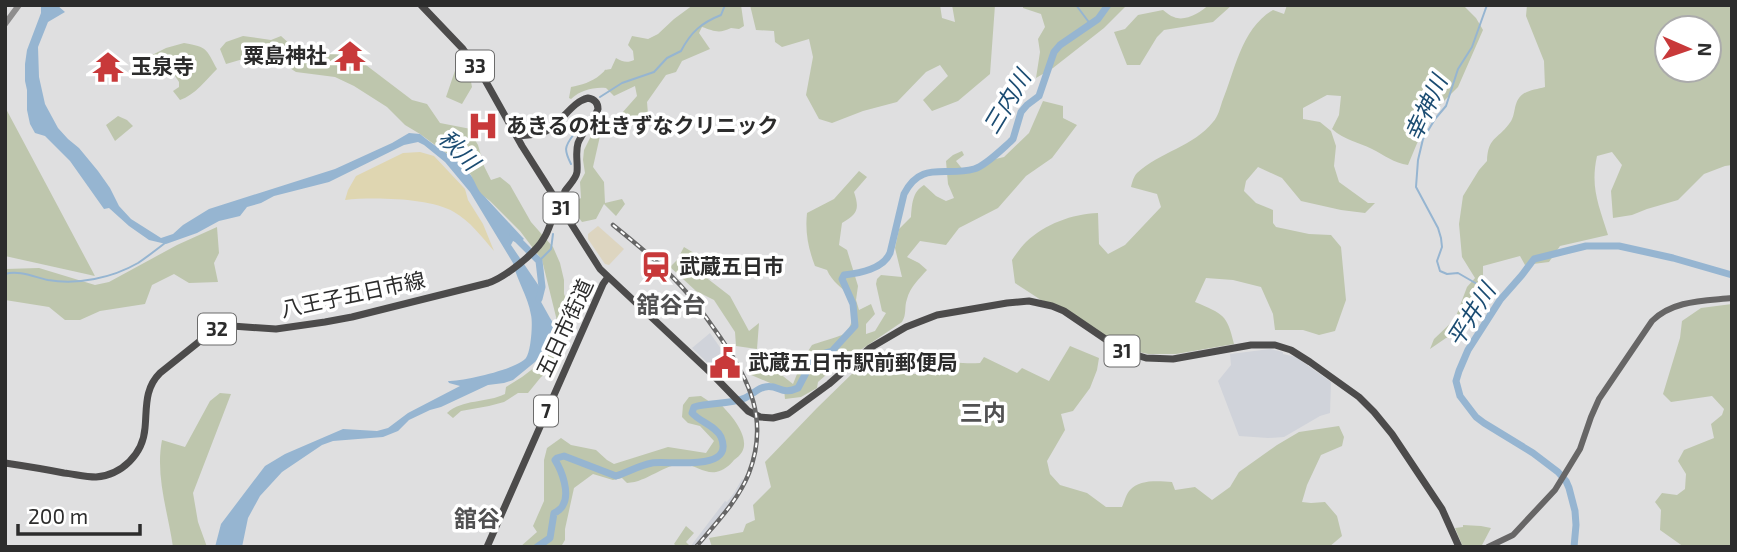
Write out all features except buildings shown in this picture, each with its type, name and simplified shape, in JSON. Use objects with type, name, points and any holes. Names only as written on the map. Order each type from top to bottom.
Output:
[{"type":"main road","name":"33","points":[[421,5],[469,57],[517,136]]},
{"type":"main road","points":[[517,136],[544,132],[557,122],[579,96],[586,93],[593,94],[600,101],[601,112],[582,136],[577,149],[576,176],[565,191]]},
{"type":"main road","name":"31","points":[[517,136],[600,269],[748,411],[773,418],[788,414],[815,396],[870,348],[906,327],[937,315],[1015,302],[1036,302],[1064,311],[1123,351],[1146,358],[1173,359],[1251,345],[1275,345],[1310,362],[1359,397],[1374,412],[1392,434],[1441,509],[1459,547]]},
{"type":"main road","name":"八王子五日市線","points":[[5,463],[91,477],[107,475],[123,468],[134,458],[143,441],[147,393],[153,380],[217,329],[232,326],[276,329],[347,318],[488,284],[508,273],[538,246],[553,217]]},
{"type":"main road","name":"五日市街道","points":[[487,547],[608,277]]},
{"type":"main road","points":[[1488,547],[1513,535],[1559,485],[1582,444],[1599,400],[1655,318],[1675,305],[1732,298]]},
{"type":"street","points":[[5,24],[19,5]]},
{"type":"shaded area","points":[[598,226],[624,249],[609,265],[605,264],[588,239],[588,234]]},
{"type":"shaded area","points":[[710,333],[726,356],[714,369],[692,348]]},
{"type":"shaded area","points":[[1270,349],[1296,357],[1331,382],[1330,413],[1284,437],[1239,436],[1218,381],[1231,365],[1230,354]]},
{"type":"shaded area","points":[[742,479],[748,482],[732,506],[698,547],[690,547],[734,493]]},
{"type":"green space","points":[[693,5],[741,5],[744,26],[720,31],[702,27],[699,33],[710,49],[682,61],[676,72],[666,75],[647,102],[648,114],[623,128],[612,128],[600,136],[593,167],[604,182],[605,203],[622,199],[625,204],[616,216],[604,204],[596,219],[582,222],[576,214],[576,201],[581,198],[580,182],[585,173],[584,150],[592,134],[604,131],[614,115],[622,113],[637,96],[635,86],[614,96],[606,88],[592,89],[571,99],[571,87],[590,81],[605,70],[611,69],[616,58],[625,62],[634,60],[633,51],[628,45],[632,36],[648,39],[658,34]]},
{"type":"green space","points":[[750,5],[940,5],[942,18],[955,22],[952,5],[995,5],[990,74],[958,101],[932,111],[923,100],[948,76],[940,65],[926,72],[897,102],[832,123],[819,119],[806,95],[813,57],[809,39],[782,47],[775,42],[774,31],[756,30]]},
{"type":"green space","points":[[1023,5],[1127,5],[1104,28],[1036,78],[1040,52],[1038,39],[1045,27],[1041,14],[1023,8]]},
{"type":"green space","points":[[1208,5],[1232,5],[1213,22],[1164,30],[1140,65],[1127,65],[1114,32],[1125,29],[1138,15],[1163,10],[1173,17],[1187,18]]},
{"type":"green space","points":[[1287,5],[1463,5],[1483,30],[1458,87],[1428,117],[1408,165],[1394,161],[1332,129],[1339,115],[1341,96],[1327,95],[1303,108],[1303,119],[1320,122],[1331,131],[1336,146],[1334,166],[1339,182],[1368,203],[1375,203],[1365,213],[1301,201],[1282,178],[1258,167],[1246,181],[1244,191],[1256,203],[1273,210],[1273,223],[1276,227],[1309,234],[1331,235],[1341,247],[1346,300],[1335,331],[1319,335],[1303,330],[1275,330],[1273,314],[1261,287],[1233,280],[1206,278],[1195,302],[1222,316],[1229,326],[1234,344],[1176,354],[1148,354],[1125,349],[1060,306],[1041,300],[1015,283],[1012,260],[1033,236],[1059,221],[1098,213],[1099,244],[1108,254],[1125,245],[1161,207],[1157,194],[1131,187],[1136,174],[1196,137],[1213,122],[1246,39],[1262,18],[1273,10],[1284,14]]},
{"type":"green space","points":[[1527,5],[1732,5],[1732,165],[1704,174],[1678,200],[1632,215],[1613,218],[1611,191],[1622,165],[1612,152],[1597,156],[1595,187],[1608,235],[1560,246],[1549,262],[1525,265],[1520,256],[1483,266],[1487,295],[1465,315],[1460,334],[1446,338],[1430,349],[1434,339],[1455,319],[1467,287],[1475,278],[1462,257],[1459,224],[1463,196],[1487,161],[1491,143],[1511,120],[1520,97],[1545,87],[1544,61],[1526,16]]},
{"type":"green space","points":[[243,36],[271,40],[281,36],[305,54],[337,54],[362,62],[412,100],[427,104],[440,123],[476,130],[475,140],[491,180],[500,177],[510,185],[531,222],[553,247],[564,280],[564,294],[572,313],[573,329],[566,331],[557,351],[560,357],[555,367],[541,377],[528,393],[518,393],[504,402],[461,411],[453,418],[447,413],[460,405],[505,394],[506,387],[547,358],[558,325],[542,260],[520,231],[477,191],[471,175],[457,161],[405,125],[387,107],[354,86],[335,77],[296,72],[282,63],[250,57],[226,64],[220,49],[226,42]]},
{"type":"green space","points":[[184,43],[205,50],[217,69],[195,91],[180,100],[173,91],[179,87],[179,82],[175,76],[164,75],[164,70],[171,61],[152,60],[152,55]]},
{"type":"green space","points":[[460,56],[471,70],[472,87],[462,104],[446,97]]},
{"type":"green space","points":[[1043,101],[1063,106],[1063,118],[1077,125],[1052,158],[1026,176],[998,208],[959,228],[946,245],[920,241],[907,257],[927,270],[910,291],[902,322],[834,368],[818,382],[817,388],[801,397],[785,399],[784,389],[749,374],[751,367],[769,369],[793,384],[812,345],[844,334],[852,321],[853,310],[849,296],[827,270],[815,266],[806,227],[807,213],[834,199],[859,171],[867,177],[854,192],[856,211],[842,223],[839,245],[847,250],[858,286],[856,300],[859,310],[871,304],[875,314],[866,324],[866,334],[875,331],[886,313],[882,311],[877,279],[881,275],[902,277],[895,248],[899,229],[911,217],[917,191],[924,185],[946,201],[954,198],[948,184],[946,161],[962,151],[964,155],[956,161],[964,171],[1004,157],[1029,133]]},
{"type":"green space","points":[[5,107],[95,276],[5,256]]},
{"type":"green space","points":[[118,116],[133,126],[115,141],[106,125]]},
{"type":"green space","points":[[217,227],[219,253],[214,263],[218,282],[189,283],[174,274],[152,285],[145,304],[100,311],[80,320],[65,320],[49,307],[5,300],[5,269],[39,268],[95,285],[109,282],[177,245]]},
{"type":"green space","points":[[684,247],[694,253],[692,261],[708,279],[730,296],[749,331],[759,323],[757,349],[736,346],[735,332],[714,300],[696,291],[670,267]]},
{"type":"green space","points":[[1732,304],[1732,547],[1684,547],[1660,530],[1661,510],[1655,502],[1662,493],[1677,495],[1685,489],[1686,474],[1678,461],[1684,450],[1714,438],[1711,424],[1722,415],[1724,409],[1712,396],[1671,402],[1663,394],[1680,338],[1682,321],[1701,308]]},
{"type":"green space","points":[[1070,346],[1099,358],[1090,388],[1073,411],[1061,414],[1065,430],[1047,461],[1050,474],[1060,485],[1087,493],[1106,507],[1122,507],[1134,486],[1149,481],[1172,482],[1175,490],[1195,487],[1212,500],[1230,487],[1239,472],[1299,432],[1339,426],[1344,437],[1342,446],[1321,455],[1302,502],[1325,502],[1337,516],[1342,536],[1329,547],[712,547],[709,538],[743,532],[746,524],[755,520],[753,505],[771,487],[765,462],[861,365],[894,366],[898,374],[917,374],[923,367],[918,351],[921,351],[960,363],[980,363],[984,357],[1017,373],[1022,368],[1049,381]]},
{"type":"green space","points":[[220,393],[231,394],[193,493],[198,522],[207,547],[173,547],[161,480],[162,440],[185,447],[210,401]]},
{"type":"green space","points":[[701,396],[710,402],[717,401],[733,418],[744,439],[742,452],[728,466],[712,472],[684,464],[676,465],[642,480],[627,483],[622,478],[613,480],[593,474],[574,488],[562,545],[520,547],[537,532],[533,526],[544,501],[544,460],[547,448],[561,438],[571,445],[596,450],[614,464],[668,447],[706,453],[714,441],[700,426],[688,423],[682,417],[683,405],[689,397]]},
{"type":"green space","points":[[1463,525],[1491,528],[1481,547],[1463,547],[1455,528]]},
{"type":"green space","points":[[686,526],[694,533],[686,542],[689,545],[687,547],[678,547],[674,544]]},
{"type":"sand","points":[[420,152],[434,156],[465,189],[494,251],[465,220],[444,207],[401,200],[345,200],[356,176],[403,153]]},
{"type":"water","points":[[41,5],[57,5],[65,12],[48,22],[38,47],[39,77],[45,104],[58,128],[98,171],[119,206],[131,219],[161,238],[173,234],[209,209],[335,169],[409,133],[420,134],[464,167],[482,194],[524,239],[518,243],[513,241],[511,245],[539,286],[540,300],[555,326],[552,343],[546,354],[513,380],[488,385],[430,410],[409,420],[398,431],[383,437],[333,441],[322,445],[282,472],[260,496],[248,518],[242,547],[215,547],[221,524],[265,466],[285,454],[343,429],[377,431],[388,428],[408,413],[460,386],[448,381],[477,377],[521,362],[526,358],[532,330],[527,301],[513,263],[470,192],[445,162],[418,142],[404,145],[329,182],[274,196],[247,207],[240,216],[219,221],[197,233],[166,244],[149,240],[109,208],[104,209],[70,161],[45,136],[35,133],[30,124],[25,64]]},
{"type":"waterway","points":[[600,97],[622,83],[654,72],[667,58],[681,51],[697,29],[721,15],[725,5]]},
{"type":"waterway","points":[[1076,5],[1091,25]]},
{"type":"waterway","name":"三内川","points":[[537,547],[550,538],[554,513],[562,507],[565,500],[564,482],[555,460],[557,458],[564,456],[616,476],[652,463],[710,460],[719,456],[723,448],[721,437],[692,413],[694,407],[739,400],[765,387],[788,391],[798,388],[815,356],[832,351],[855,326],[853,304],[842,279],[844,275],[877,266],[887,258],[904,194],[911,183],[926,173],[974,169],[1002,149],[1013,139],[1021,112],[1039,96],[1054,52],[1098,19],[1108,5]]},
{"type":"waterway","name":"幸神川","points":[[1487,5],[1472,47],[1458,69],[1446,106],[1423,139],[1416,187],[1441,238],[1442,247],[1437,261],[1440,271],[1447,274],[1458,273],[1484,288],[1489,317]]},
{"type":"waterway","points":[[571,164],[566,149],[574,134]]},
{"type":"waterway","points":[[539,261],[551,249],[553,234]]},
{"type":"waterway","name":"秋川","points":[[513,235],[539,261],[542,287],[539,299]]},
{"type":"waterway","points":[[5,274],[21,273],[48,280],[71,282],[94,279],[128,268],[165,243]]},
{"type":"waterway","name":"平井川","points":[[1574,547],[1575,511],[1566,481],[1533,453],[1476,417],[1460,396],[1456,381],[1468,350],[1500,300],[1534,259],[1586,246],[1619,246],[1732,275]]},
{"type":"tunnel","points":[[553,217],[565,191]]},
{"type":"railway","points":[[613,225],[661,266],[692,299],[731,353],[748,385],[753,402],[757,418],[757,436],[749,473],[732,503],[696,547]]},
{"type":"place","name":"粟島神社","points":[[350,56]]},
{"type":"place","name":"玉泉寺","points":[[108,67]]},
{"type":"place","name":"あきるの杜きずなクリニック","points":[[483,126]]},
{"type":"place","name":"武蔵五日市","points":[[656,267]]},
{"type":"place","name":"武蔵五日市駅前郵便局","points":[[725,363]]},
{"type":"district","name":"舘谷台","points":[[671,305]]},
{"type":"district","name":"三内","points":[[983,413]]},
{"type":"district","name":"舘谷","points":[[477,519]]}]
